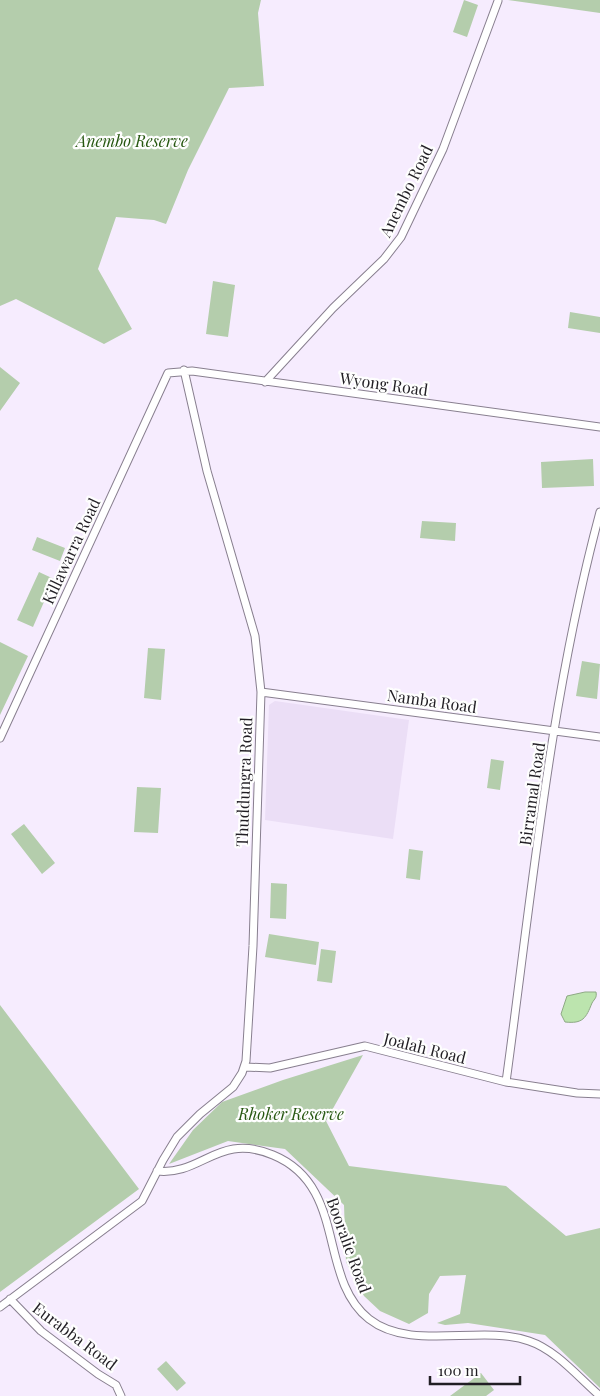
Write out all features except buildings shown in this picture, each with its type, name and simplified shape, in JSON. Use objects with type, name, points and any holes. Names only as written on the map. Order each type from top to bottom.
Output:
[{"type":"street","name":"Anembo Road","points":[[265,382],[326,315],[384,259],[401,237],[443,149],[498,1]]},
{"type":"street","name":"Wyong Road","points":[[166,375],[172,371],[184,370],[600,427]]},
{"type":"street","name":"Thuddungra Road","points":[[158,1171],[167,1152],[183,1131],[233,1087],[245,1067],[249,1029],[261,692],[255,636],[207,471],[184,370]]},
{"type":"street","name":"Killawarra Road","points":[[0,738],[166,375]]},
{"type":"street","name":"Birramal Road","points":[[506,1082],[571,630],[600,512]]},
{"type":"street","name":"Namba Road","points":[[261,692],[600,737]]},
{"type":"street","name":"Joalah Road","points":[[245,1067],[270,1068],[365,1046],[506,1082],[577,1093],[600,1094]]},
{"type":"street","name":"Booralie Road","points":[[158,1171],[176,1172],[214,1153],[235,1149],[255,1150],[283,1160],[300,1172],[315,1192],[323,1208],[348,1292],[369,1319],[398,1332],[420,1335],[500,1334],[528,1340],[550,1352],[600,1396]]},
{"type":"street","points":[[0,1307],[137,1206],[147,1193],[158,1171]]},
{"type":"street","name":"Eurabba Road","points":[[10,1300],[41,1331],[98,1374],[116,1385],[121,1396]]},
{"type":"shaded area","points":[[275,701],[409,720],[393,839],[265,820],[269,705]]},
{"type":"shaded area","points":[[585,992],[596,992],[596,998],[586,1016],[580,1021],[565,1022],[561,1014],[567,996]]},
{"type":"green space","name":"Anembo Reserve","points":[[0,0],[261,0],[258,13],[264,86],[229,88],[188,170],[166,224],[154,220],[116,217],[98,269],[132,329],[104,344],[16,299],[0,306]]},
{"type":"green space","points":[[464,0],[478,5],[467,37],[453,32]]},
{"type":"green space","points":[[508,0],[600,0],[600,13]]},
{"type":"green space","points":[[213,281],[235,285],[228,337],[206,334]]},
{"type":"green space","points":[[570,312],[600,317],[600,333],[568,328]]},
{"type":"green space","points":[[0,367],[20,383],[0,411]]},
{"type":"green space","points":[[593,459],[594,486],[542,488],[541,462]]},
{"type":"green space","points":[[422,521],[456,523],[455,541],[420,538]]},
{"type":"green space","points":[[37,537],[65,548],[60,561],[32,550]]},
{"type":"green space","points":[[39,572],[54,579],[33,627],[17,620]]},
{"type":"green space","points":[[0,642],[28,656],[0,715]]},
{"type":"green space","points":[[148,648],[165,649],[161,700],[144,698]]},
{"type":"green space","points":[[582,661],[600,664],[597,699],[576,696]]},
{"type":"green space","points":[[491,759],[504,761],[500,790],[487,788]]},
{"type":"green space","points":[[137,787],[161,788],[158,833],[134,832]]},
{"type":"green space","points":[[24,824],[55,863],[42,874],[11,834]]},
{"type":"green space","points":[[409,849],[423,851],[420,880],[406,878]]},
{"type":"green space","points":[[271,883],[287,884],[286,919],[270,918]]},
{"type":"green space","points":[[269,934],[319,942],[316,965],[265,957]]},
{"type":"green space","points":[[321,949],[336,951],[332,983],[317,981]]},
{"type":"green space","points":[[0,1005],[139,1189],[0,1292]]},
{"type":"green space","name":"Rhoker Reserve","points":[[363,1055],[326,1121],[349,1166],[506,1186],[566,1236],[600,1228],[600,1388],[545,1335],[468,1323],[445,1325],[437,1323],[460,1314],[466,1275],[440,1276],[429,1294],[428,1313],[409,1324],[380,1311],[364,1296],[346,1262],[344,1205],[285,1149],[228,1141],[169,1164],[193,1130],[222,1102],[283,1080]]},
{"type":"green space","points":[[166,1361],[186,1383],[177,1391],[157,1369]]},
{"type":"green space","points":[[481,1373],[494,1390],[486,1396],[450,1396]]}]
